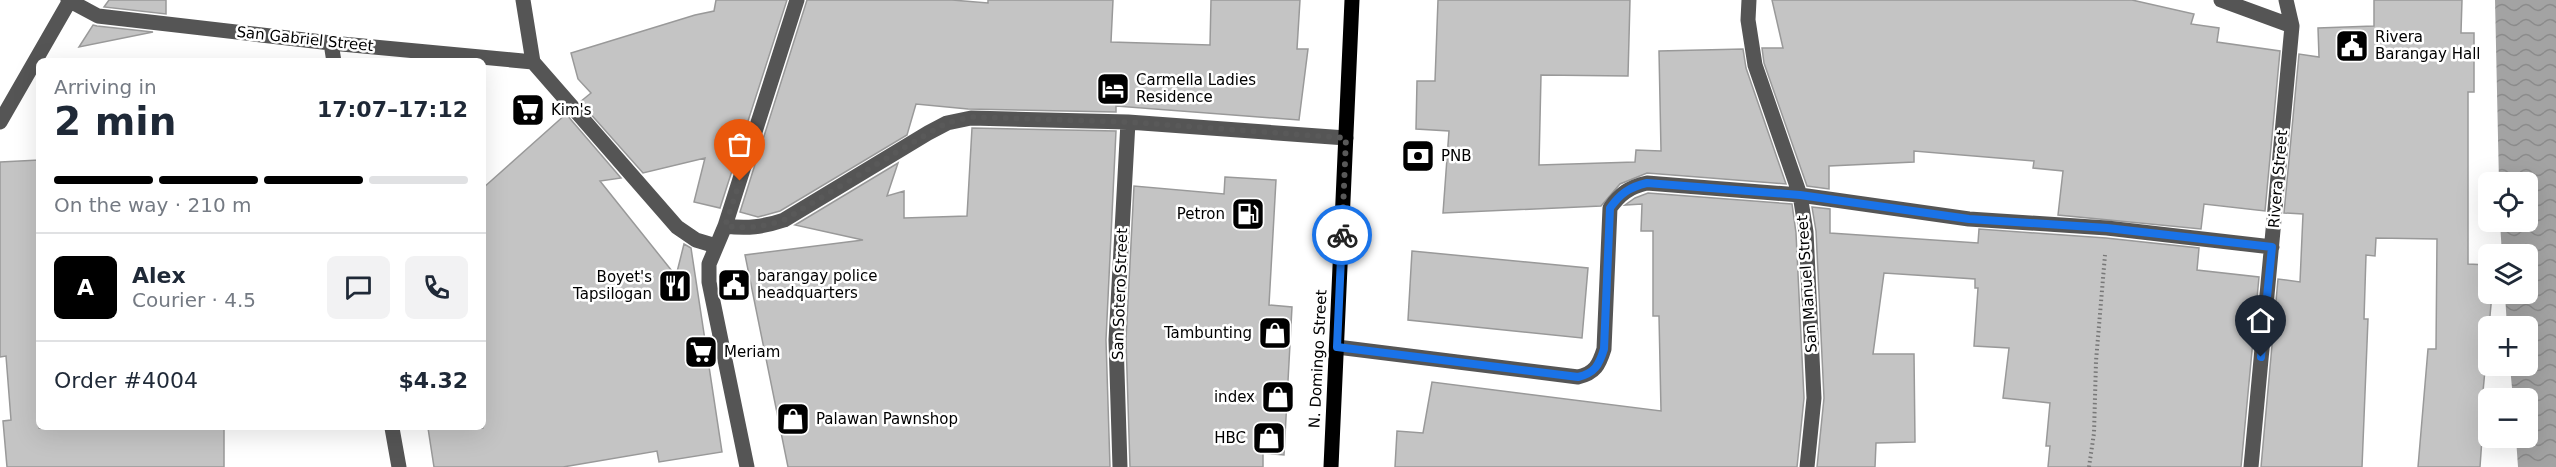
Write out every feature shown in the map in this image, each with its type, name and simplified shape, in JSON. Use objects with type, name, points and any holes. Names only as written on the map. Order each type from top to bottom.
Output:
[{"type":"main road","name":"N. Domingo Street","points":[[1331,467],[1352,0]]},
{"type":"street","points":[[523,0],[533,62],[677,228],[696,240],[716,246]]},
{"type":"street","points":[[747,467],[709,282],[709,264],[725,226],[797,0]]},
{"type":"street","name":"San Manuel Street","points":[[1749,0],[1748,20],[1755,65],[1800,195],[1806,232],[1814,398],[1807,467]]},
{"type":"street","points":[[2221,0],[2292,26]]},
{"type":"street","name":"Rivera Street","points":[[2251,467],[2292,26],[2286,0]]},
{"type":"street","points":[[0,122],[68,1]]},
{"type":"street","name":"San Gabriel Street","points":[[68,1],[98,16],[331,43],[533,62]]},
{"type":"street","points":[[331,43],[333,58]]},
{"type":"street","points":[[725,226],[762,227],[784,220],[947,123],[971,117],[1128,122],[1346,138]]},
{"type":"street","name":"San Sotero Street","points":[[1120,467],[1116,340],[1128,122]]},
{"type":"street","points":[[1337,347],[1578,377],[1589,374],[1596,369],[1604,349],[1610,208],[1624,191],[1647,183],[1800,195],[1969,219],[2107,228],[2272,247]]},
{"type":"street","points":[[392,430],[399,467]]},
{"type":"path","points":[[2089,467],[2094,433],[2096,362],[2107,228]]},
{"type":"water","points":[[2495,0],[2556,0],[2556,467],[2518,467],[2517,448],[2538,448],[2538,388],[2512,388],[2511,376],[2538,376],[2538,316],[2506,316],[2506,304],[2538,304],[2538,244],[2501,244],[2501,232],[2538,232],[2538,172],[2499,172]]},
{"type":"building","points":[[109,0],[166,0],[166,14],[104,7]]},
{"type":"building","points":[[716,0],[787,0],[720,208],[694,202],[705,158],[643,173],[580,102],[591,93],[578,79],[571,53],[714,11]]},
{"type":"building","points":[[807,0],[952,0],[988,3],[988,0],[1113,0],[1111,42],[1210,45],[1211,0],[1300,0],[1297,49],[1308,49],[1299,120],[1116,106],[1116,112],[968,109],[916,104],[907,135],[780,211],[758,217],[740,212]]},
{"type":"building","points":[[1438,0],[1630,0],[1628,76],[1541,75],[1539,165],[1635,162],[1636,150],[1661,151],[1659,51],[1743,49],[1746,68],[1786,184],[1647,173],[1620,184],[1601,206],[1443,213],[1449,131],[1416,129],[1417,81],[1435,81]]},
{"type":"building","points":[[1772,0],[2132,0],[2194,14],[2191,24],[2219,28],[2217,42],[2280,51],[2265,211],[2204,204],[2201,229],[2058,215],[2063,171],[2033,168],[2034,161],[1914,151],[1914,162],[1829,166],[1829,189],[1807,186],[1764,63],[1762,48],[1783,48]]},
{"type":"building","points":[[2374,0],[2462,0],[2461,33],[2474,33],[2474,92],[2468,92],[2468,264],[2478,264],[2478,304],[2491,304],[2490,316],[2478,316],[2478,376],[2484,376],[2483,388],[2478,388],[2478,448],[2481,448],[2480,467],[2418,467],[2428,349],[2436,349],[2437,239],[2376,238],[2375,256],[2366,255],[2364,319],[2368,319],[2362,467],[2261,467],[2278,279],[2300,282],[2303,214],[2284,213],[2299,54],[2319,57],[2318,28],[2374,26]]},
{"type":"building","points":[[93,25],[97,26],[153,32],[79,47]]},
{"type":"building","points":[[566,114],[621,178],[600,181],[676,276],[684,244],[691,248],[722,452],[659,462],[657,451],[563,467],[434,467],[428,430],[486,430],[486,185]]},
{"type":"building","points":[[972,128],[1116,131],[1106,340],[1110,467],[788,467],[745,255],[863,240],[795,225],[898,163],[887,196],[904,191],[904,218],[967,216]]},
{"type":"building","points":[[36,160],[36,430],[224,430],[224,467],[7,467],[3,421],[11,420],[6,356],[0,357],[0,162]]},
{"type":"building","points":[[1225,177],[1276,180],[1269,305],[1292,307],[1284,455],[1263,453],[1263,467],[1130,467],[1126,340],[1134,186],[1224,194]]},
{"type":"building","points":[[1648,193],[1792,204],[1796,233],[1804,398],[1797,467],[1395,467],[1397,431],[1423,433],[1432,382],[1661,411],[1659,316],[1653,316],[1653,231],[1641,231],[1642,204],[1625,205]]},
{"type":"building","points":[[1812,207],[1830,209],[1830,233],[1978,243],[1979,229],[2106,238],[2199,248],[2197,270],[2259,277],[2241,467],[2048,467],[2050,446],[2046,446],[2050,403],[2003,398],[2009,348],[1974,346],[1978,288],[1975,288],[1975,279],[1884,273],[1873,354],[1914,354],[1915,442],[1876,443],[1875,467],[1817,467],[1824,398],[1816,231]]},
{"type":"building","points":[[1412,251],[1588,268],[1582,338],[1408,320]]},
{"type":"way so far","points":[[740,181],[725,226],[762,227],[784,220],[947,123],[971,117],[1128,122],[1346,138],[1342,235]]},
{"type":"place","name":"Rivera Barangay Hall","points":[[2352,46]]},
{"type":"place","name":"Carmella Ladies Residence","points":[[1113,89]]},
{"type":"place","name":"Kim's","points":[[528,110]]},
{"type":"place","name":"PNB","points":[[1418,156]]},
{"type":"place","name":"Petron","points":[[1248,214]]},
{"type":"place","name":"barangay police headquarters","points":[[734,285]]},
{"type":"place","name":"Boyet's Tapsilogan","points":[[675,286]]},
{"type":"place","name":"Tambunting","points":[[1275,333]]},
{"type":"place","name":"Meriam","points":[[701,352]]},
{"type":"place","name":"index","points":[[1278,397]]},
{"type":"place","name":"Palawan Pawnshop","points":[[793,419]]},
{"type":"place","name":"HBC","points":[[1269,438]]},
{"type":"route","points":[[1342,235],[1337,347],[1578,377],[1589,374],[1596,369],[1604,349],[1610,208],[1624,191],[1647,183],[1800,195],[1969,219],[2107,228],[2272,247],[2261,357]]}]
